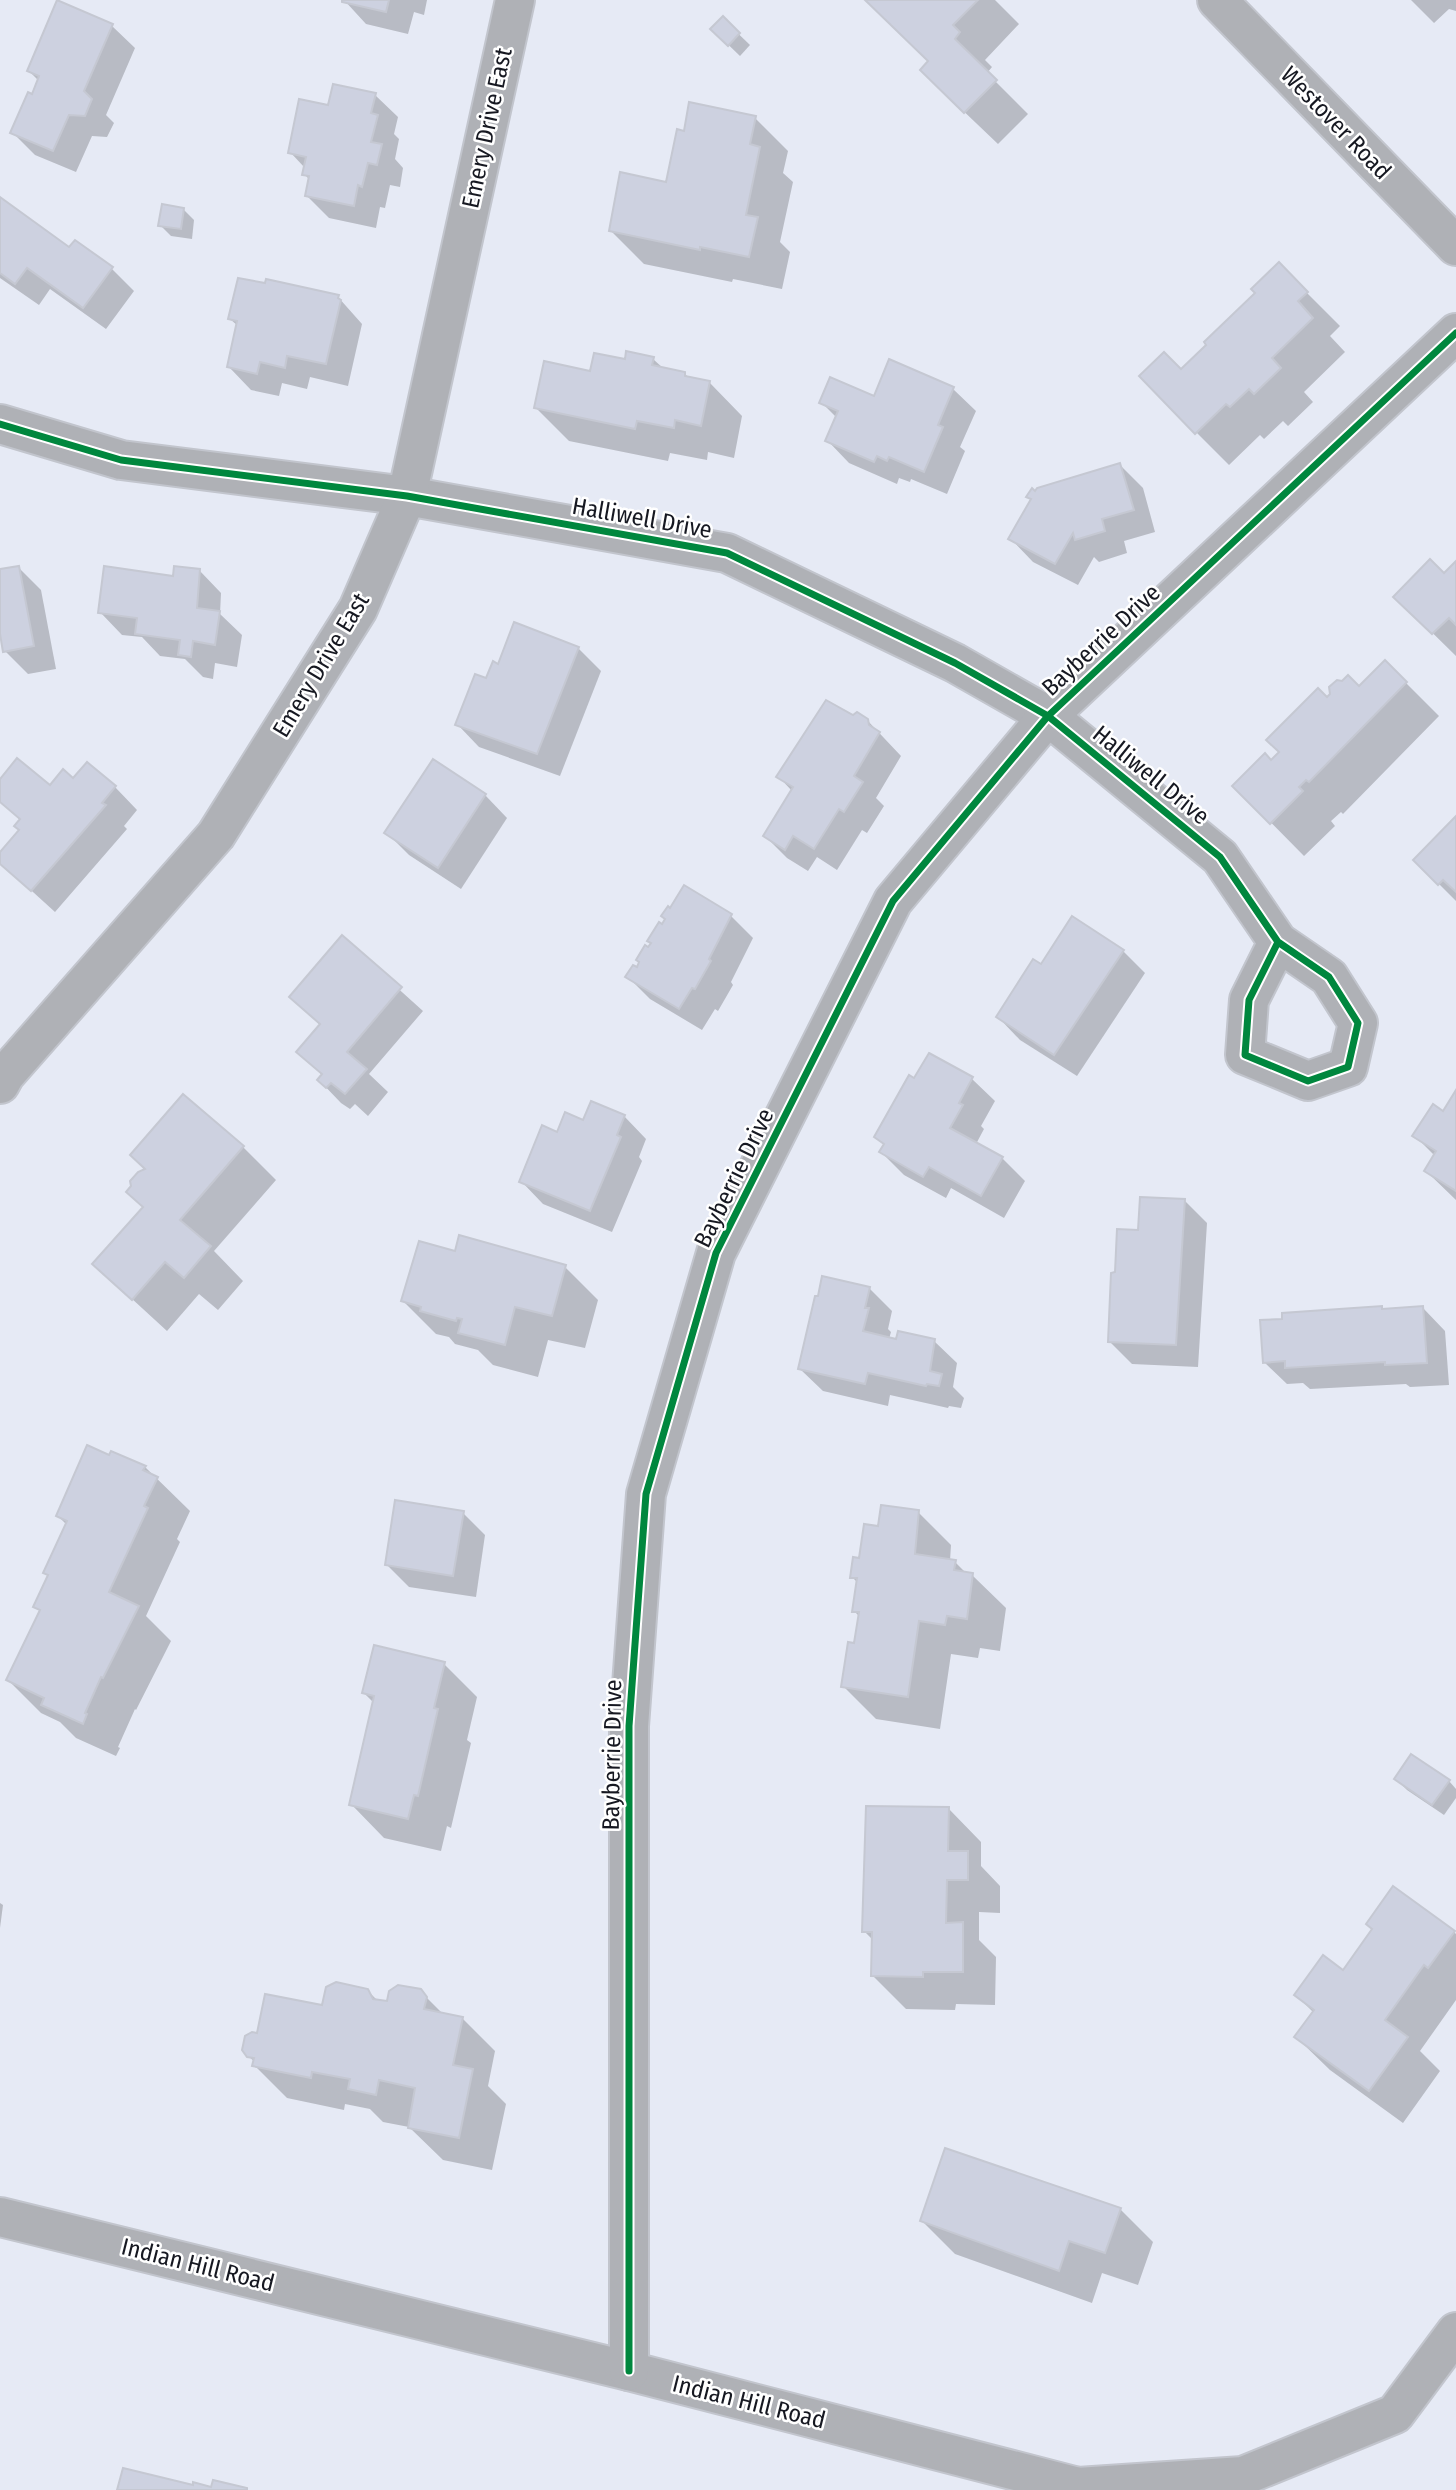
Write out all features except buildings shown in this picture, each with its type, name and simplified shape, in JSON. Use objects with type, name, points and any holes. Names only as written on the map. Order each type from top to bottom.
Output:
[{"type":"street","name":"Emery Drive East","points":[[0,1084],[14,1064],[216,835],[358,609],[407,496],[515,0]]},
{"type":"street","name":"Westover Road","points":[[1217,0],[1456,246]]},
{"type":"street","name":"Bayberrie Drive","points":[[629,2371],[629,1726],[646,1494],[716,1253],[893,901],[1048,716],[1456,333]]},
{"type":"street","name":"Halliwell Drive","points":[[0,424],[121,460],[407,496],[727,553],[955,663],[1048,716],[1220,857],[1278,942]]},
{"type":"street","name":"Indian Hill Road","points":[[0,2217],[629,2371],[1078,2487],[1243,2476],[1395,2414],[1456,2332]]},
{"type":"cycle path","points":[[629,2371],[629,1726],[646,1494],[716,1253],[893,901],[1048,716],[1456,333]]},
{"type":"cycle path","points":[[0,424],[121,460],[407,496],[727,553],[955,663],[1048,716],[1220,857],[1278,942],[1329,977],[1358,1023],[1348,1067],[1308,1081],[1245,1055],[1249,1000],[1278,942]]}]
